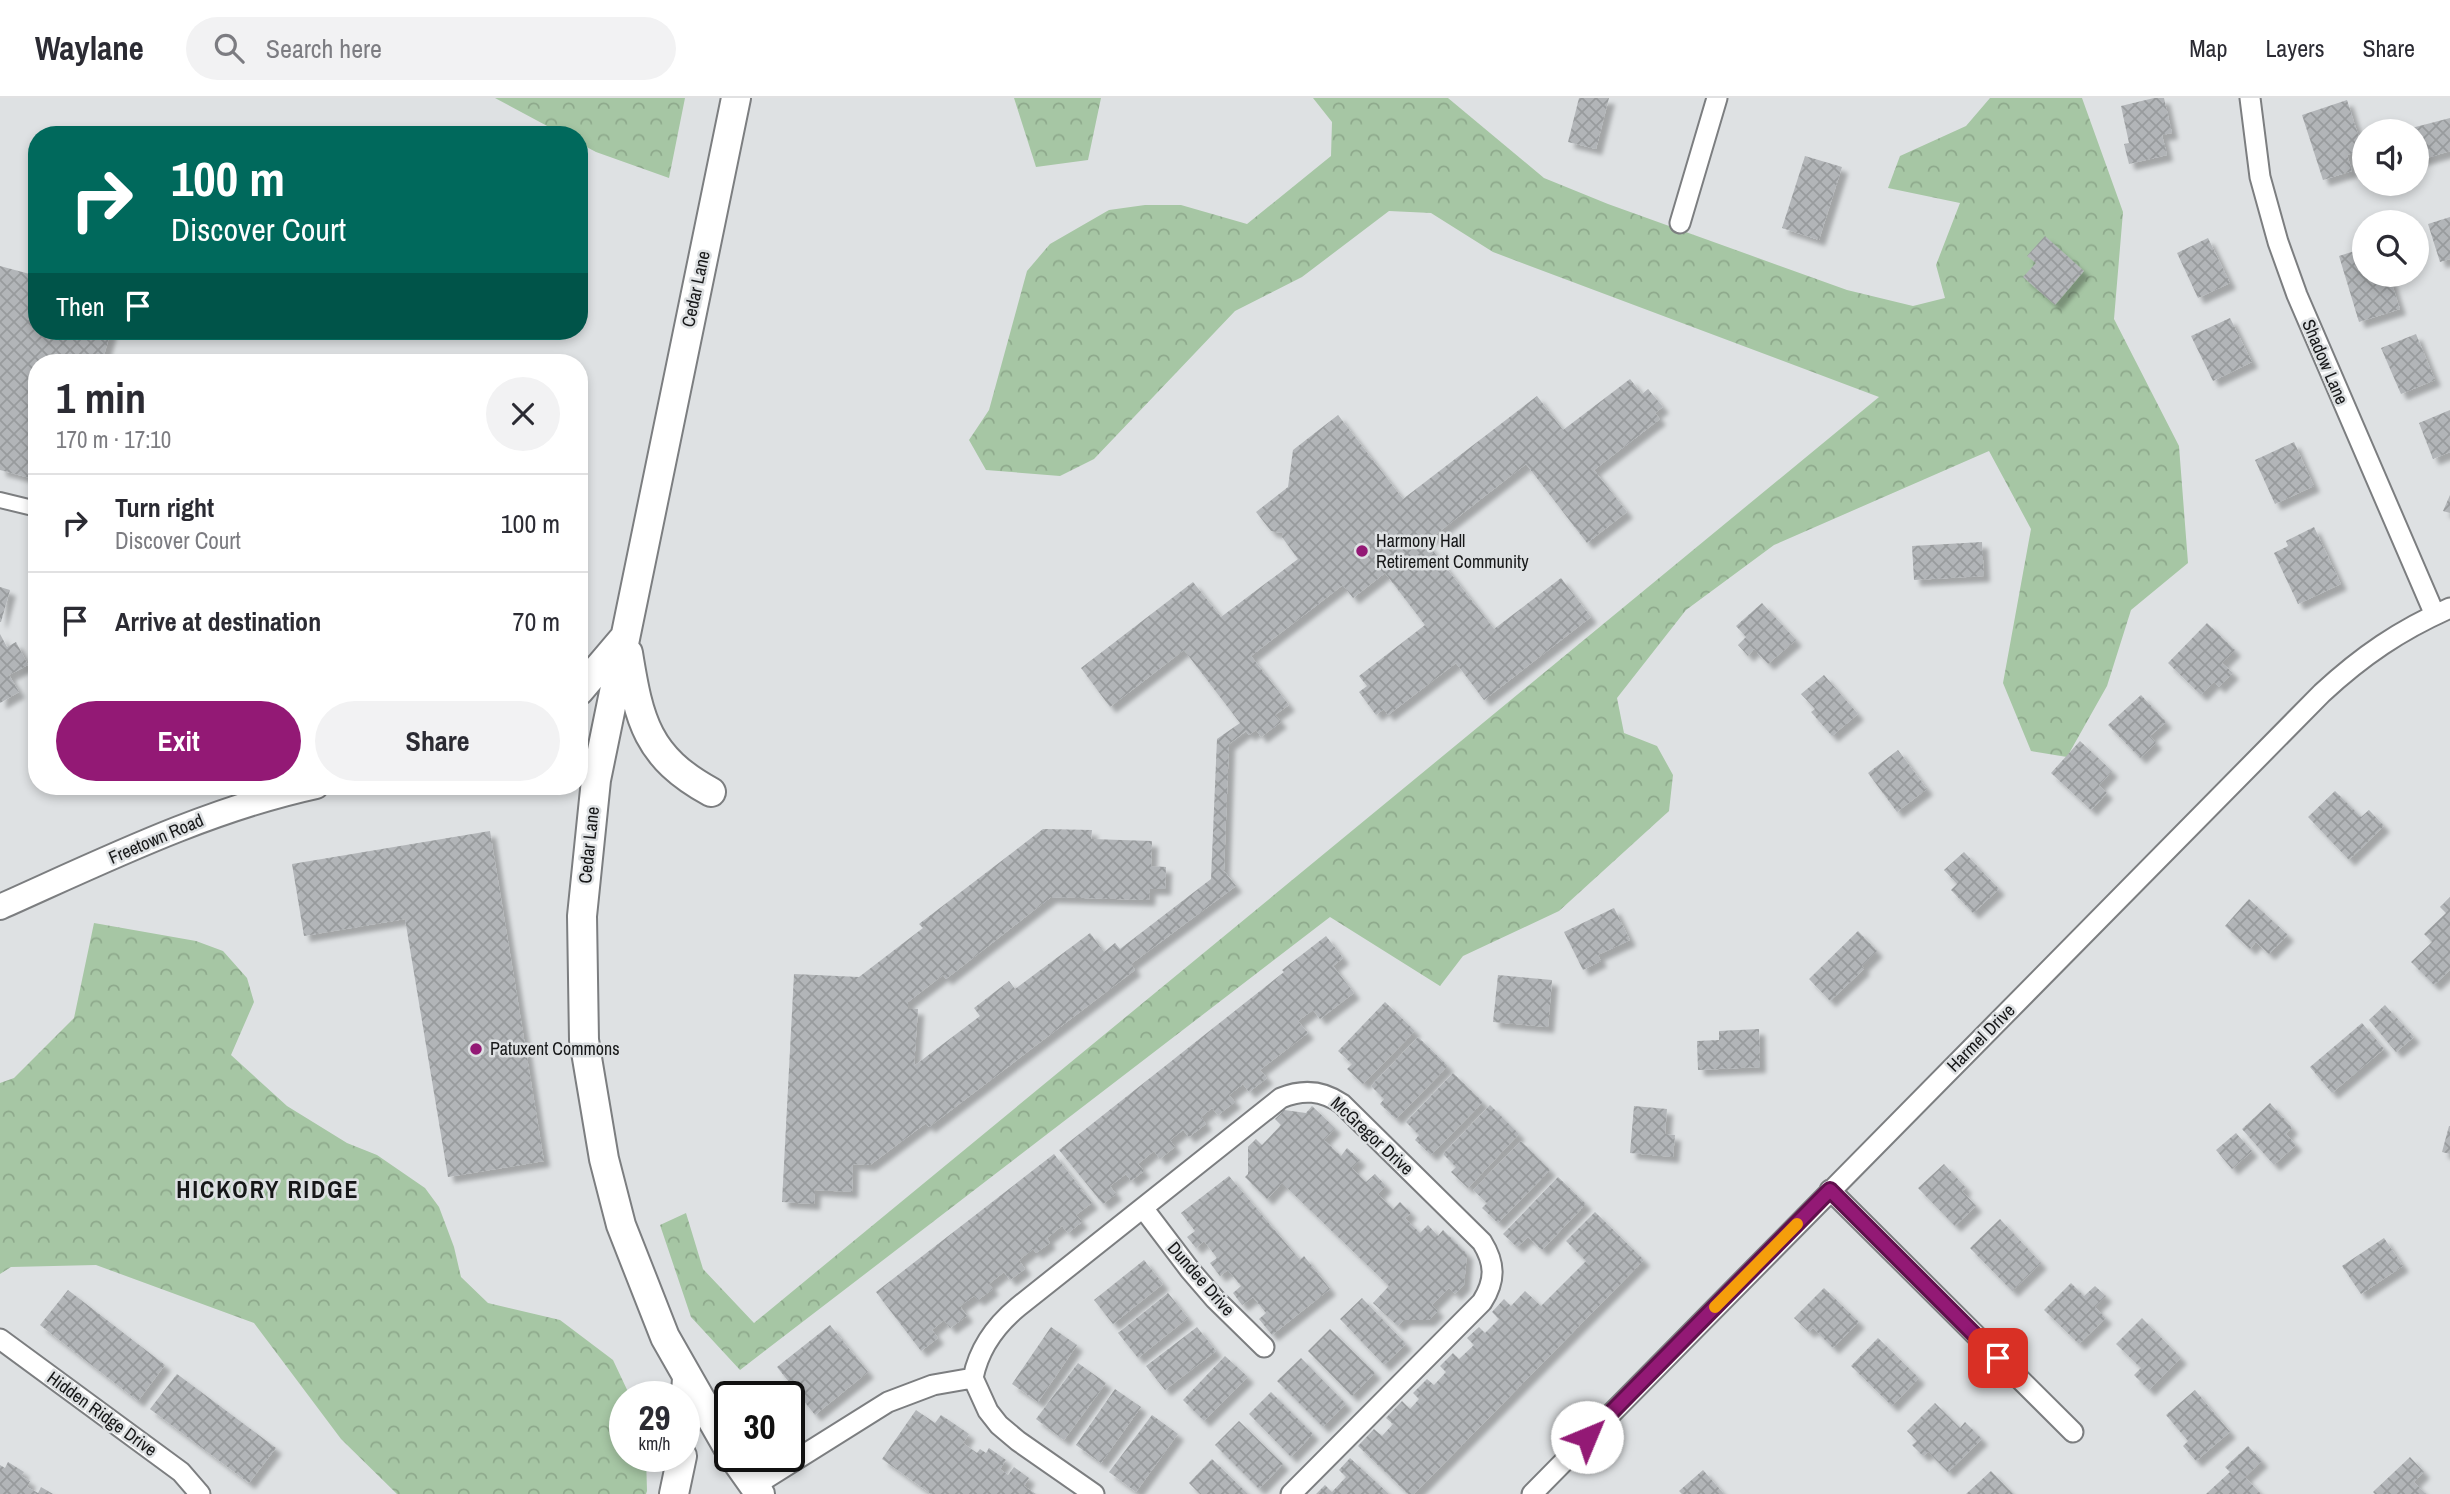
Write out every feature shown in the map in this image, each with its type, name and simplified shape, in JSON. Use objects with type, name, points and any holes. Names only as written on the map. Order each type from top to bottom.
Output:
[{"type":"main road","name":"Cedar Lane","points":[[588,779],[626,636],[736,98]]},
{"type":"main road","points":[[588,680],[626,636]]},
{"type":"main road","points":[[626,636],[636,705],[646,730],[668,761],[685,778],[711,792]]},
{"type":"main road","name":"Cedar Lane","points":[[587,795],[582,916],[584,1040],[594,1111],[621,1225],[665,1336],[714,1424]]},
{"type":"main road","points":[[674,1494],[679,1472]]},
{"type":"main road","points":[[742,1472],[753,1491]]},
{"type":"street","points":[[1680,223],[1717,98]]},
{"type":"street","name":"Shadow Lane","points":[[2250,98],[2260,177],[2278,242],[2297,295],[2442,611]]},
{"type":"street","points":[[0,500],[28,507]]},
{"type":"street","name":"Harmel Drive","points":[[1532,1494],[2322,693],[2370,651],[2398,633],[2442,611]]},
{"type":"street","name":"Freetown Road","points":[[0,907],[206,817],[276,795]]},
{"type":"street","name":"McGregor Drive","points":[[973,1378],[982,1350],[1002,1320],[1280,1098],[1293,1093],[1318,1092],[1342,1104],[1482,1242],[1493,1265],[1493,1275],[1490,1290],[1482,1302],[1291,1494]]},
{"type":"street","points":[[1830,1190],[2073,1432]]},
{"type":"street","name":"Dundee Drive","points":[[1143,1208],[1215,1299],[1264,1347]]},
{"type":"street","name":"Hidden Ridge Drive","points":[[0,1339],[181,1472],[200,1494]]},
{"type":"street","points":[[753,1491],[888,1402],[922,1389],[973,1378],[988,1411],[999,1425],[1094,1494]]},
{"type":"green space","points":[[495,98],[685,98],[669,178],[588,148],[588,126],[547,126]]},
{"type":"green space","points":[[1014,98],[1101,98],[1088,160],[1036,167]]},
{"type":"green space","points":[[1313,98],[1448,98],[1544,178],[1608,204],[1847,290],[1913,306],[1945,298],[1936,265],[1960,203],[1888,188],[1900,156],[1966,126],[1990,98],[2082,98],[2123,212],[2114,319],[2179,446],[2188,563],[2131,610],[2107,686],[2067,757],[2031,751],[2003,683],[2031,529],[1989,451],[1774,545],[1686,610],[1617,698],[1624,733],[1657,746],[1673,775],[1669,811],[1559,911],[1463,956],[1440,986],[1330,917],[740,1370],[691,1317],[660,1225],[686,1213],[703,1269],[754,1323],[1879,397],[1493,252],[1431,213],[1389,211],[1302,277],[1235,311],[1094,459],[1060,476],[986,470],[969,440],[989,410],[1027,271],[1050,244],[1109,210],[1145,205],[1181,205],[1247,224],[1331,156],[1332,122]]},
{"type":"green space","points":[[94,923],[196,941],[223,951],[247,978],[254,1002],[231,1055],[287,1106],[347,1143],[377,1155],[425,1188],[439,1207],[454,1247],[461,1277],[488,1303],[560,1320],[613,1360],[623,1381],[609,1381],[609,1472],[646,1472],[646,1494],[397,1494],[341,1439],[254,1323],[96,1265],[11,1267],[0,1274],[0,1083],[14,1078],[74,1018]]},
{"type":"building","points":[[1579,98],[1609,98],[1596,149],[1568,142]]},
{"type":"building","points":[[2164,98],[2172,133],[2162,135],[2167,155],[2129,164],[2124,144],[2129,143],[2121,106]]},
{"type":"building","points":[[2347,100],[2353,119],[2352,153],[2347,155],[2352,171],[2323,180],[2302,115]]},
{"type":"building","points":[[2450,118],[2450,151],[2429,157],[2429,123]]},
{"type":"building","points":[[1805,156],[1842,167],[1819,240],[1782,228]]},
{"type":"building","points":[[2450,217],[2450,259],[2440,262],[2429,224]]},
{"type":"building","points":[[2045,236],[2084,271],[2055,305],[2023,277],[2036,263],[2027,256]]},
{"type":"building","points":[[2208,238],[2230,283],[2198,298],[2177,253]]},
{"type":"building","points":[[2352,252],[2352,287],[2393,287],[2400,309],[2359,322],[2339,256]]},
{"type":"building","points":[[0,266],[28,274],[28,340],[108,340],[104,354],[28,354],[28,478],[0,470]]},
{"type":"building","points":[[2230,318],[2252,362],[2213,381],[2191,336]]},
{"type":"building","points":[[2416,334],[2435,380],[2401,394],[2381,348]]},
{"type":"building","points":[[1630,379],[1642,394],[1648,389],[1663,407],[1655,413],[1660,419],[1594,470],[1627,512],[1587,543],[1526,464],[1426,542],[1494,629],[1561,578],[1591,617],[1484,700],[1456,663],[1388,715],[1384,709],[1376,715],[1359,692],[1367,686],[1359,676],[1425,625],[1385,573],[1353,598],[1343,585],[1251,656],[1289,705],[1275,715],[1281,722],[1261,737],[1256,730],[1249,735],[1246,731],[1229,744],[1224,871],[1236,886],[1131,964],[1135,970],[929,1127],[926,1123],[870,1165],[853,1164],[852,1192],[815,1190],[814,1204],[782,1202],[794,974],[859,977],[923,928],[919,924],[1043,829],[1092,830],[1091,839],[1152,841],[1151,866],[1166,867],[1165,889],[1150,889],[1149,900],[1051,897],[946,979],[943,975],[908,1002],[908,1009],[918,1009],[914,1066],[980,1016],[974,1008],[1009,981],[1015,989],[1090,933],[1104,952],[1115,943],[1120,949],[1211,879],[1217,739],[1240,723],[1184,650],[1110,707],[1081,668],[1193,582],[1221,617],[1298,559],[1282,533],[1271,531],[1256,512],[1288,487],[1293,450],[1338,415],[1403,499],[1537,396],[1563,430]]},
{"type":"building","points":[[2450,410],[2450,452],[2433,459],[2419,423]]},
{"type":"building","points":[[2294,442],[2314,486],[2275,504],[2255,460]]},
{"type":"building","points":[[2450,495],[2450,513],[2443,511]]},
{"type":"building","points":[[2314,527],[2341,584],[2298,604],[2274,553],[2288,546],[2286,541]]},
{"type":"building","points":[[1982,542],[1984,576],[1914,580],[1912,546]]},
{"type":"building","points":[[0,587],[10,590],[1,622],[0,622]]},
{"type":"building","points":[[1762,603],[1796,640],[1768,664],[1754,649],[1748,656],[1738,645],[1746,637],[1736,626]]},
{"type":"building","points":[[2207,623],[2235,650],[2222,663],[2233,673],[2219,687],[2214,682],[2201,695],[2168,663]]},
{"type":"building","points":[[0,634],[7,647],[16,642],[28,665],[9,675],[19,692],[0,703]]},
{"type":"building","points":[[1824,675],[1858,714],[1832,736],[1811,712],[1815,709],[1801,694]]},
{"type":"building","points":[[2141,695],[2166,722],[2150,736],[2156,743],[2140,758],[2108,725]]},
{"type":"building","points":[[2080,741],[2112,771],[2099,785],[2107,793],[2091,810],[2051,773]]},
{"type":"building","points":[[1898,750],[1927,789],[1897,812],[1868,773]]},
{"type":"building","points":[[2335,791],[2361,817],[2369,810],[2384,826],[2349,860],[2308,817]]},
{"type":"building","name":"Patuxent Commons","points":[[490,831],[544,1161],[448,1177],[405,919],[304,936],[292,864]]},
{"type":"building","points":[[1964,852],[1999,889],[1973,913],[1951,890],[1957,884],[1944,870]]},
{"type":"building","points":[[2450,897],[2450,970],[2434,985],[2411,962],[2432,942],[2424,934],[2446,913],[2440,907]]},
{"type":"building","points":[[2249,899],[2288,935],[2269,954],[2256,942],[2250,949],[2225,926]]},
{"type":"building","points":[[1614,908],[1630,940],[1598,955],[1601,961],[1583,970],[1564,932]]},
{"type":"building","points":[[1858,931],[1877,951],[1862,966],[1864,969],[1830,1001],[1809,979]]},
{"type":"building","points":[[1326,936],[1343,958],[1333,966],[1354,993],[1320,1019],[1313,1010],[1298,1021],[1308,1033],[1260,1070],[1267,1078],[1249,1092],[1243,1084],[1229,1095],[1235,1102],[1218,1115],[1212,1108],[1201,1117],[1206,1124],[1189,1137],[1183,1130],[1170,1140],[1175,1147],[1160,1159],[1154,1151],[1138,1164],[1144,1171],[1131,1181],[1126,1174],[1110,1186],[1116,1194],[1103,1204],[1059,1150]]},
{"type":"building","points":[[1498,975],[1552,980],[1548,1027],[1493,1022]]},
{"type":"building","points":[[1385,1002],[1415,1031],[1363,1084],[1347,1069],[1352,1064],[1338,1051]]},
{"type":"building","points":[[2385,1005],[2414,1037],[2396,1052],[2369,1020]]},
{"type":"building","points":[[2362,1023],[2384,1049],[2332,1093],[2310,1067]]},
{"type":"building","points":[[1759,1029],[1760,1067],[1698,1070],[1697,1041],[1719,1040],[1719,1031]]},
{"type":"building","points":[[1418,1037],[1448,1066],[1396,1119],[1380,1104],[1384,1099],[1371,1086]]},
{"type":"building","points":[[1453,1073],[1483,1102],[1431,1155],[1415,1140],[1419,1135],[1406,1122]]},
{"type":"building","points":[[2270,1103],[2292,1128],[2286,1134],[2296,1145],[2274,1165],[2242,1129]]},
{"type":"building","points":[[1490,1105],[1519,1134],[1468,1188],[1451,1172],[1456,1167],[1443,1154]]},
{"type":"building","points":[[1312,1106],[1335,1128],[1324,1140],[1341,1156],[1347,1148],[1360,1160],[1352,1168],[1366,1182],[1375,1174],[1386,1186],[1378,1194],[1393,1209],[1400,1202],[1411,1213],[1405,1218],[1420,1233],[1428,1225],[1438,1236],[1443,1230],[1467,1254],[1464,1285],[1455,1294],[1449,1288],[1432,1305],[1438,1311],[1429,1320],[1404,1320],[1398,1326],[1373,1303],[1389,1286],[1282,1183],[1267,1199],[1245,1177],[1248,1174],[1248,1147],[1256,1139],[1262,1145],[1281,1125],[1275,1119],[1284,1110],[1306,1113]]},
{"type":"building","points":[[1634,1106],[1667,1109],[1665,1134],[1675,1135],[1673,1157],[1630,1153]]},
{"type":"building","points":[[2450,1126],[2450,1154],[2442,1152]]},
{"type":"building","points":[[2236,1133],[2252,1151],[2232,1169],[2216,1150]]},
{"type":"building","points":[[1521,1141],[1550,1170],[1498,1223],[1482,1208],[1487,1203],[1473,1190]]},
{"type":"building","points":[[1054,1154],[1092,1203],[1076,1215],[1082,1222],[1068,1233],[1062,1226],[1047,1238],[1050,1243],[1036,1253],[1033,1249],[1019,1260],[1025,1269],[1010,1280],[1004,1272],[989,1284],[993,1289],[978,1300],[974,1296],[960,1306],[967,1316],[950,1328],[944,1320],[932,1330],[938,1338],[921,1351],[876,1292]]},
{"type":"building","points":[[1944,1164],[1966,1188],[1962,1191],[1976,1206],[1955,1226],[1918,1188]]},
{"type":"building","points":[[1229,1176],[1300,1260],[1304,1256],[1330,1289],[1272,1335],[1259,1319],[1266,1313],[1253,1297],[1242,1305],[1233,1293],[1241,1286],[1228,1270],[1220,1276],[1210,1263],[1217,1258],[1204,1241],[1196,1248],[1187,1237],[1195,1231],[1181,1213]]},
{"type":"building","points":[[1558,1177],[1586,1204],[1542,1250],[1528,1237],[1517,1247],[1503,1234]]},
{"type":"building","points":[[1595,1212],[1644,1260],[1414,1494],[1408,1494],[1358,1446],[1374,1429],[1382,1436],[1393,1424],[1386,1418],[1402,1401],[1410,1409],[1419,1399],[1413,1393],[1427,1379],[1434,1385],[1446,1372],[1440,1366],[1453,1353],[1459,1359],[1474,1345],[1467,1338],[1479,1327],[1485,1333],[1499,1319],[1492,1312],[1504,1299],[1511,1306],[1525,1291],[1541,1306],[1586,1261],[1566,1241]]},
{"type":"building","points":[[2000,1219],[2041,1263],[2012,1291],[1970,1248]]},
{"type":"building","points":[[2384,1238],[2403,1266],[2361,1294],[2342,1266]]},
{"type":"building","points":[[1144,1260],[1163,1284],[1113,1324],[1094,1300]]},
{"type":"building","points":[[2071,1283],[2084,1296],[2095,1286],[2106,1296],[2095,1307],[2106,1318],[2079,1344],[2044,1310]]},
{"type":"building","points":[[1824,1288],[1859,1322],[1833,1348],[1813,1328],[1809,1332],[1794,1318]]},
{"type":"building","points":[[68,1290],[165,1365],[138,1401],[40,1325]]},
{"type":"building","points":[[1168,1293],[1188,1318],[1138,1358],[1118,1333]]},
{"type":"building","points":[[1362,1298],[1406,1344],[1384,1365],[1340,1319]]},
{"type":"building","points":[[2142,1318],[2181,1358],[2149,1390],[2134,1375],[2141,1368],[2116,1344]]},
{"type":"building","points":[[830,1325],[868,1372],[815,1415],[805,1402],[805,1381],[788,1381],[777,1367]]},
{"type":"building","points":[[1051,1327],[1077,1345],[1038,1402],[1012,1384]]},
{"type":"building","points":[[1197,1327],[1216,1351],[1165,1390],[1146,1366]]},
{"type":"building","points":[[1330,1329],[1375,1373],[1352,1396],[1308,1351]]},
{"type":"building","points":[[1878,1338],[1919,1378],[1892,1406],[1851,1366]]},
{"type":"building","points":[[1225,1356],[1248,1377],[1204,1421],[1183,1400]]},
{"type":"building","points":[[1301,1358],[1346,1404],[1323,1427],[1277,1381]]},
{"type":"building","points":[[1078,1363],[1106,1383],[1064,1440],[1036,1419]]},
{"type":"building","points":[[177,1374],[276,1448],[249,1483],[150,1409]]},
{"type":"building","points":[[1115,1389],[1141,1407],[1101,1463],[1076,1445]]},
{"type":"building","points":[[2195,1390],[2230,1432],[2196,1461],[2183,1446],[2188,1441],[2166,1415]]},
{"type":"building","points":[[1271,1392],[1313,1434],[1291,1457],[1249,1414]]},
{"type":"building","points":[[1935,1403],[1960,1428],[1965,1422],[1982,1439],[1948,1472],[1928,1452],[1923,1456],[1912,1445],[1917,1441],[1907,1431]]},
{"type":"building","points":[[916,1410],[935,1423],[941,1415],[969,1434],[963,1443],[977,1453],[980,1449],[986,1453],[989,1448],[1006,1460],[1000,1469],[1008,1475],[1014,1467],[1029,1478],[1024,1486],[1036,1494],[931,1494],[882,1459]]},
{"type":"building","points":[[1152,1415],[1178,1434],[1136,1492],[1109,1472]]},
{"type":"building","points":[[1239,1421],[1283,1464],[1259,1489],[1215,1445]]},
{"type":"building","points":[[2248,1446],[2262,1461],[2245,1477],[2261,1494],[2206,1494],[2230,1472],[2225,1467]]},
{"type":"building","points":[[2410,1457],[2424,1472],[2414,1482],[2426,1494],[2373,1492]]},
{"type":"building","points":[[1350,1458],[1389,1494],[1316,1494],[1325,1485],[1332,1492],[1346,1477],[1339,1470]]},
{"type":"building","points":[[1212,1459],[1248,1494],[1200,1494],[1189,1483]]},
{"type":"building","points":[[8,1462],[24,1472],[21,1476],[30,1481],[27,1487],[38,1493],[41,1487],[53,1494],[0,1494],[0,1465],[5,1468]]},
{"type":"building","points":[[1703,1470],[1724,1494],[1682,1494],[1679,1491]]},
{"type":"building","points":[[1991,1471],[2013,1494],[1966,1494]]},
{"type":"slow traffic","points":[[1715,1307],[1797,1224]]},
{"type":"place","name":"Harmony Hall Retirement Community","points":[[1362,551]]},
{"type":"place","name":"Patuxent Commons","points":[[476,1049]]},
{"type":"district","name":"HICKORY RIDGE","points":[[268,1190]]},
{"type":"route","points":[[1587,1437],[1830,1190],[1998,1358]]}]
